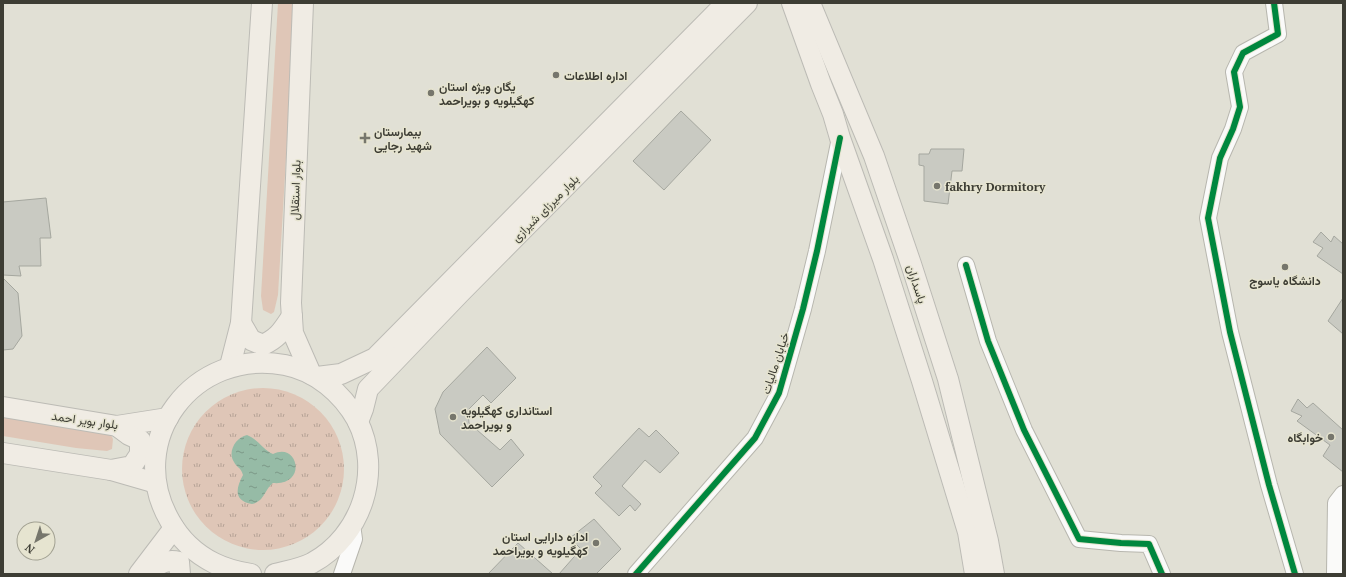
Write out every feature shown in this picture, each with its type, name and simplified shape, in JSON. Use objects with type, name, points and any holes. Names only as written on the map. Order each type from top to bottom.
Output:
[{"type":"main road","points":[[230,366],[241,323],[262,3]]},
{"type":"main road","name":"بلوار استقلال","points":[[303,3],[291,303],[293,333],[314,376]]},
{"type":"main road","name":"بلوار میرزای شیرازی","points":[[314,376],[341,374],[375,358],[726,3]]},
{"type":"main road","name":"بلوار میرزای شیرازی","points":[[358,422],[368,389],[465,288],[747,3]]},
{"type":"main road","name":"پاسداران","points":[[792,3],[833,114],[840,138],[883,259],[968,532],[975,574]]},
{"type":"main road","name":"پاسداران","points":[[810,3],[874,156],[911,264],[948,379],[988,542],[994,574]]},
{"type":"main road","points":[[818,75],[825,82],[830,82],[836,77],[837,67]]},
{"type":"main road","points":[[833,114],[836,106],[841,103],[846,104],[855,112]]},
{"type":"main road","points":[[241,323],[251,340],[263,344],[275,339],[292,316]]},
{"type":"main road","points":[[251,574],[233,571],[210,570],[194,550],[185,542],[174,528],[162,504],[156,483],[155,466],[161,434],[168,418],[179,401],[194,386],[211,374],[230,366],[251,362],[271,362],[292,366],[314,376],[336,392],[352,411],[358,422],[368,456],[366,492],[360,510],[352,525],[341,540],[327,553],[312,563],[293,572],[275,574]]},
{"type":"main road","points":[[341,374],[341,382],[352,396],[360,394],[368,389]]},
{"type":"main road","name":"بلوار بویر احمد","points":[[3,407],[117,426],[168,418]]},
{"type":"main road","points":[[111,470],[132,466],[140,454],[140,440],[117,426]]},
{"type":"main road","points":[[3,453],[111,470],[156,483]]},
{"type":"main road","points":[[139,574],[174,528]]},
{"type":"main road","points":[[144,574],[164,561],[171,560],[178,562],[180,574]]},
{"type":"street","points":[[1274,3],[1278,34],[1243,53],[1234,72],[1240,107],[1233,129],[1220,158],[1208,218],[1230,332],[1269,485],[1295,574]]},
{"type":"street","name":"خیابان مالیات","points":[[636,574],[755,438],[779,394],[805,302],[840,138]]},
{"type":"street","points":[[966,265],[988,341],[1024,430],[1079,539],[1149,544],[1162,574]]},
{"type":"street","points":[[1335,574],[1336,503],[1343,494]]},
{"type":"street","points":[[342,574],[354,539],[352,525]]},
{"type":"green space","points":[[278,3],[295,3],[278,295],[274,312],[271,314],[263,310],[261,296]]},
{"type":"green space","points":[[255,388],[271,388],[287,391],[301,397],[321,411],[331,424],[341,445],[344,469],[341,493],[331,514],[321,527],[308,537],[287,547],[271,550],[255,550],[239,547],[225,541],[211,532],[200,521],[191,507],[185,493],[182,477],[182,461],[185,445],[191,431],[200,417],[211,406],[225,397],[239,391]]},
{"type":"green space","points":[[3,417],[110,433],[113,439],[112,449],[107,451],[76,448],[3,436]]},
{"type":"water","points":[[247,435],[273,454],[282,452],[288,453],[293,458],[296,465],[295,472],[291,478],[284,482],[273,483],[260,500],[252,504],[242,500],[239,497],[238,489],[243,475],[232,458],[232,450],[236,442],[243,436]]},
{"type":"building","points":[[681,111],[711,140],[664,190],[633,161]]},
{"type":"building","name":"fakhry Dormitory","points":[[931,149],[964,149],[962,171],[952,171],[948,204],[924,201],[924,166],[919,165],[919,154],[929,154]]},
{"type":"building","points":[[46,198],[51,238],[40,238],[41,266],[19,266],[21,276],[3,275],[3,202]]},
{"type":"building","points":[[1321,232],[1331,242],[1334,236],[1343,244],[1343,274],[1317,256],[1323,248],[1313,242]]},
{"type":"building","points":[[3,278],[18,293],[22,336],[13,349],[3,350]]},
{"type":"building","points":[[1343,298],[1343,334],[1328,321]]},
{"type":"building","name":"استانداری کهگیلویه و بویراحمد","points":[[487,347],[516,378],[491,403],[483,395],[468,410],[469,423],[500,450],[511,439],[524,455],[492,487],[440,434],[435,409],[443,392]]},
{"type":"building","name":"خوابگاه","points":[[1298,399],[1307,408],[1313,403],[1343,430],[1343,472],[1323,456],[1330,445],[1297,421],[1302,416],[1291,411]]},
{"type":"building","points":[[639,428],[649,437],[656,430],[679,453],[660,473],[645,460],[622,486],[641,504],[635,511],[630,505],[619,516],[595,493],[602,486],[593,477]]},
{"type":"building","name":"اداره دارایی استان کهگیلویه و بویراحمد","points":[[594,519],[621,549],[596,574],[559,574],[581,549],[570,538]]},
{"type":"building","name":"اداره دارایی استان کهگیلویه و بویراحمد","points":[[518,543],[553,574],[488,574]]},
{"type":"cycle path","points":[[1274,3],[1278,34],[1243,53],[1234,72],[1240,107],[1233,129],[1220,158],[1208,218],[1230,332],[1269,485],[1295,574]]},
{"type":"cycle path","points":[[636,574],[755,438],[779,393],[803,309],[817,251],[840,138]]},
{"type":"cycle path","points":[[966,265],[988,341],[1024,430],[1079,539],[1149,544],[1162,574]]},
{"type":"place","name":"اداره اطلاعات","points":[[556,75]]},
{"type":"place","name":"یگان ویژه استان کهگیلویه و بویراحمد","points":[[431,93]]},
{"type":"place","name":"بیمارستان شهید رجایی","points":[[365,138]]},
{"type":"place","name":"fakhry Dormitory","points":[[937,186]]},
{"type":"place","name":"دانشگاه یاسوج","points":[[1285,267]]},
{"type":"place","name":"استانداری کهگیلویه و بویراحمد","points":[[453,417]]},
{"type":"place","name":"خوابگاه","points":[[1331,437]]},
{"type":"place","name":"اداره دارایی استان کهگیلویه و بویراحمد","points":[[596,543]]}]
